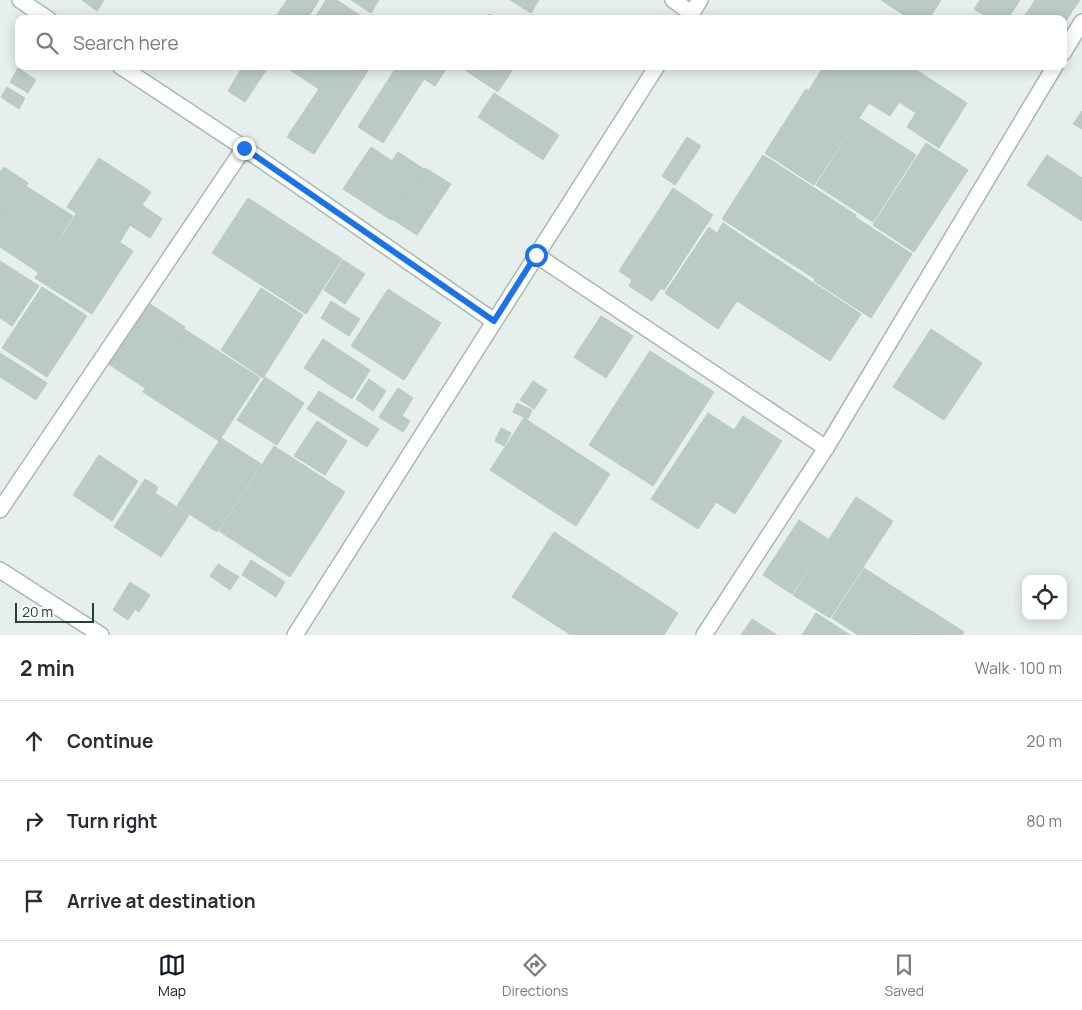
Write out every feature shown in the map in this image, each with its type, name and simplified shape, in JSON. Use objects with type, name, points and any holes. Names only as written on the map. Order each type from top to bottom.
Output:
[{"type":"street","points":[[20,0],[42,15]]},
{"type":"street","points":[[673,0],[689,15]]},
{"type":"street","points":[[691,15],[700,0]]},
{"type":"street","points":[[1067,46],[1082,22]]},
{"type":"street","points":[[126,70],[244,148],[494,321]]},
{"type":"street","points":[[295,635],[654,70]]},
{"type":"street","points":[[704,635],[826,448],[1053,70]]},
{"type":"street","points":[[0,510],[244,148]]},
{"type":"street","points":[[536,255],[826,448]]},
{"type":"street","points":[[0,570],[101,635]]},
{"type":"building","points":[[82,0],[104,0],[97,11]]},
{"type":"building","points":[[287,0],[319,0],[310,15],[277,15]]},
{"type":"building","points":[[326,0],[337,0],[360,15],[317,15]]},
{"type":"building","points":[[351,0],[379,0],[371,13]]},
{"type":"building","points":[[510,0],[539,0],[531,13]]},
{"type":"building","points":[[881,0],[941,0],[932,15],[904,15]]},
{"type":"building","points":[[980,0],[1020,0],[1011,15],[984,15],[974,9]]},
{"type":"building","points":[[1035,0],[1080,0],[1067,19],[1067,15],[1026,15]]},
{"type":"building","points":[[17,70],[21,70],[36,80],[28,93],[10,82]]},
{"type":"building","points":[[241,70],[266,70],[245,102],[228,91]]},
{"type":"building","points":[[290,70],[368,70],[314,154],[287,137],[319,89]]},
{"type":"building","points":[[394,70],[445,70],[435,86],[424,79],[383,143],[358,127]]},
{"type":"building","points":[[465,70],[512,70],[498,92]]},
{"type":"building","points":[[822,70],[916,70],[967,103],[939,148],[907,127],[916,113],[899,102],[890,116],[869,103],[857,121],[809,90]]},
{"type":"building","points":[[7,87],[25,98],[19,109],[1,97]]},
{"type":"building","points":[[806,89],[856,121],[814,185],[765,153]]},
{"type":"building","points":[[494,93],[559,135],[543,160],[478,117]]},
{"type":"building","points":[[1082,111],[1082,129],[1073,124]]},
{"type":"building","points":[[859,118],[916,155],[873,222],[816,185]]},
{"type":"building","points":[[687,137],[701,146],[675,185],[662,176]]},
{"type":"building","points":[[926,143],[968,170],[914,252],[873,225]]},
{"type":"building","points":[[371,147],[392,161],[398,152],[424,169],[391,220],[343,189]]},
{"type":"building","points":[[763,155],[856,215],[815,279],[722,219]]},
{"type":"building","points":[[1047,155],[1082,178],[1082,221],[1027,185]]},
{"type":"building","points":[[99,158],[151,192],[142,205],[162,219],[150,238],[130,225],[120,242],[67,207]]},
{"type":"building","points":[[4,167],[28,183],[0,225],[0,172]]},
{"type":"building","points":[[425,168],[451,184],[417,235],[392,219]]},
{"type":"building","points":[[26,186],[73,216],[38,272],[0,247],[0,227]]},
{"type":"building","points":[[673,188],[713,215],[664,290],[661,288],[652,301],[629,286],[632,280],[619,271]]},
{"type":"building","points":[[248,198],[342,259],[306,314],[212,253]]},
{"type":"building","points":[[76,214],[133,251],[92,314],[35,278]]},
{"type":"building","points":[[855,217],[912,254],[871,318],[814,281]]},
{"type":"building","points":[[723,223],[769,254],[718,329],[665,293],[709,227],[717,233]]},
{"type":"building","points":[[769,254],[861,314],[830,361],[737,301]]},
{"type":"building","points":[[343,260],[365,274],[345,304],[324,290]]},
{"type":"building","points":[[0,261],[39,286],[12,326],[0,318]]},
{"type":"building","points":[[42,287],[87,316],[47,377],[2,348]]},
{"type":"building","points":[[261,288],[303,315],[263,378],[221,350]]},
{"type":"building","points":[[388,289],[441,323],[404,380],[351,346]]},
{"type":"building","points":[[144,300],[185,327],[145,388],[104,361]]},
{"type":"building","points":[[331,301],[360,319],[349,336],[321,318]]},
{"type":"building","points":[[601,316],[633,336],[606,378],[574,357]]},
{"type":"building","points":[[184,329],[260,378],[219,441],[143,392]]},
{"type":"building","points":[[931,329],[982,363],[944,420],[893,387]]},
{"type":"building","points":[[323,339],[370,370],[352,399],[304,368]]},
{"type":"building","points":[[650,351],[714,392],[653,486],[589,445]]},
{"type":"building","points":[[0,353],[47,383],[36,400],[0,377]]},
{"type":"building","points":[[265,377],[304,403],[277,445],[237,420]]},
{"type":"building","points":[[369,379],[386,391],[373,411],[356,399]]},
{"type":"building","points":[[533,381],[547,390],[534,409],[520,400]]},
{"type":"building","points":[[398,388],[413,398],[402,416],[410,421],[403,432],[379,417]]},
{"type":"building","points":[[319,391],[379,429],[367,447],[307,409]]},
{"type":"building","points":[[517,403],[532,410],[528,419],[513,412]]},
{"type":"building","points":[[708,413],[734,430],[743,416],[782,441],[735,514],[716,502],[698,529],[651,499]]},
{"type":"building","points":[[524,418],[610,474],[576,526],[490,470]]},
{"type":"building","points":[[317,421],[347,441],[325,475],[294,456]]},
{"type":"building","points":[[501,428],[511,433],[504,446],[495,441]]},
{"type":"building","points":[[221,438],[261,464],[217,532],[177,506]]},
{"type":"building","points":[[274,446],[345,492],[290,577],[219,531]]},
{"type":"building","points":[[99,455],[138,481],[112,521],[73,495]]},
{"type":"building","points":[[145,479],[158,487],[155,493],[189,515],[161,557],[114,527]]},
{"type":"building","points":[[856,497],[893,521],[830,618],[793,595]]},
{"type":"building","points":[[799,520],[828,539],[792,594],[763,575]]},
{"type":"building","points":[[554,532],[678,613],[664,635],[571,635],[512,597]]},
{"type":"building","points":[[251,560],[285,582],[276,597],[242,575]]},
{"type":"building","points":[[218,564],[239,577],[230,590],[210,576]]},
{"type":"building","points":[[864,568],[929,610],[913,635],[858,635],[832,618]]},
{"type":"building","points":[[130,582],[150,595],[139,612],[135,609],[128,620],[113,610]]},
{"type":"building","points":[[930,610],[964,632],[962,635],[914,635]]},
{"type":"building","points":[[816,613],[850,635],[802,635]]},
{"type":"building","points":[[752,619],[777,635],[741,635]]},
{"type":"route","points":[[244,148],[494,321],[536,255]]}]
